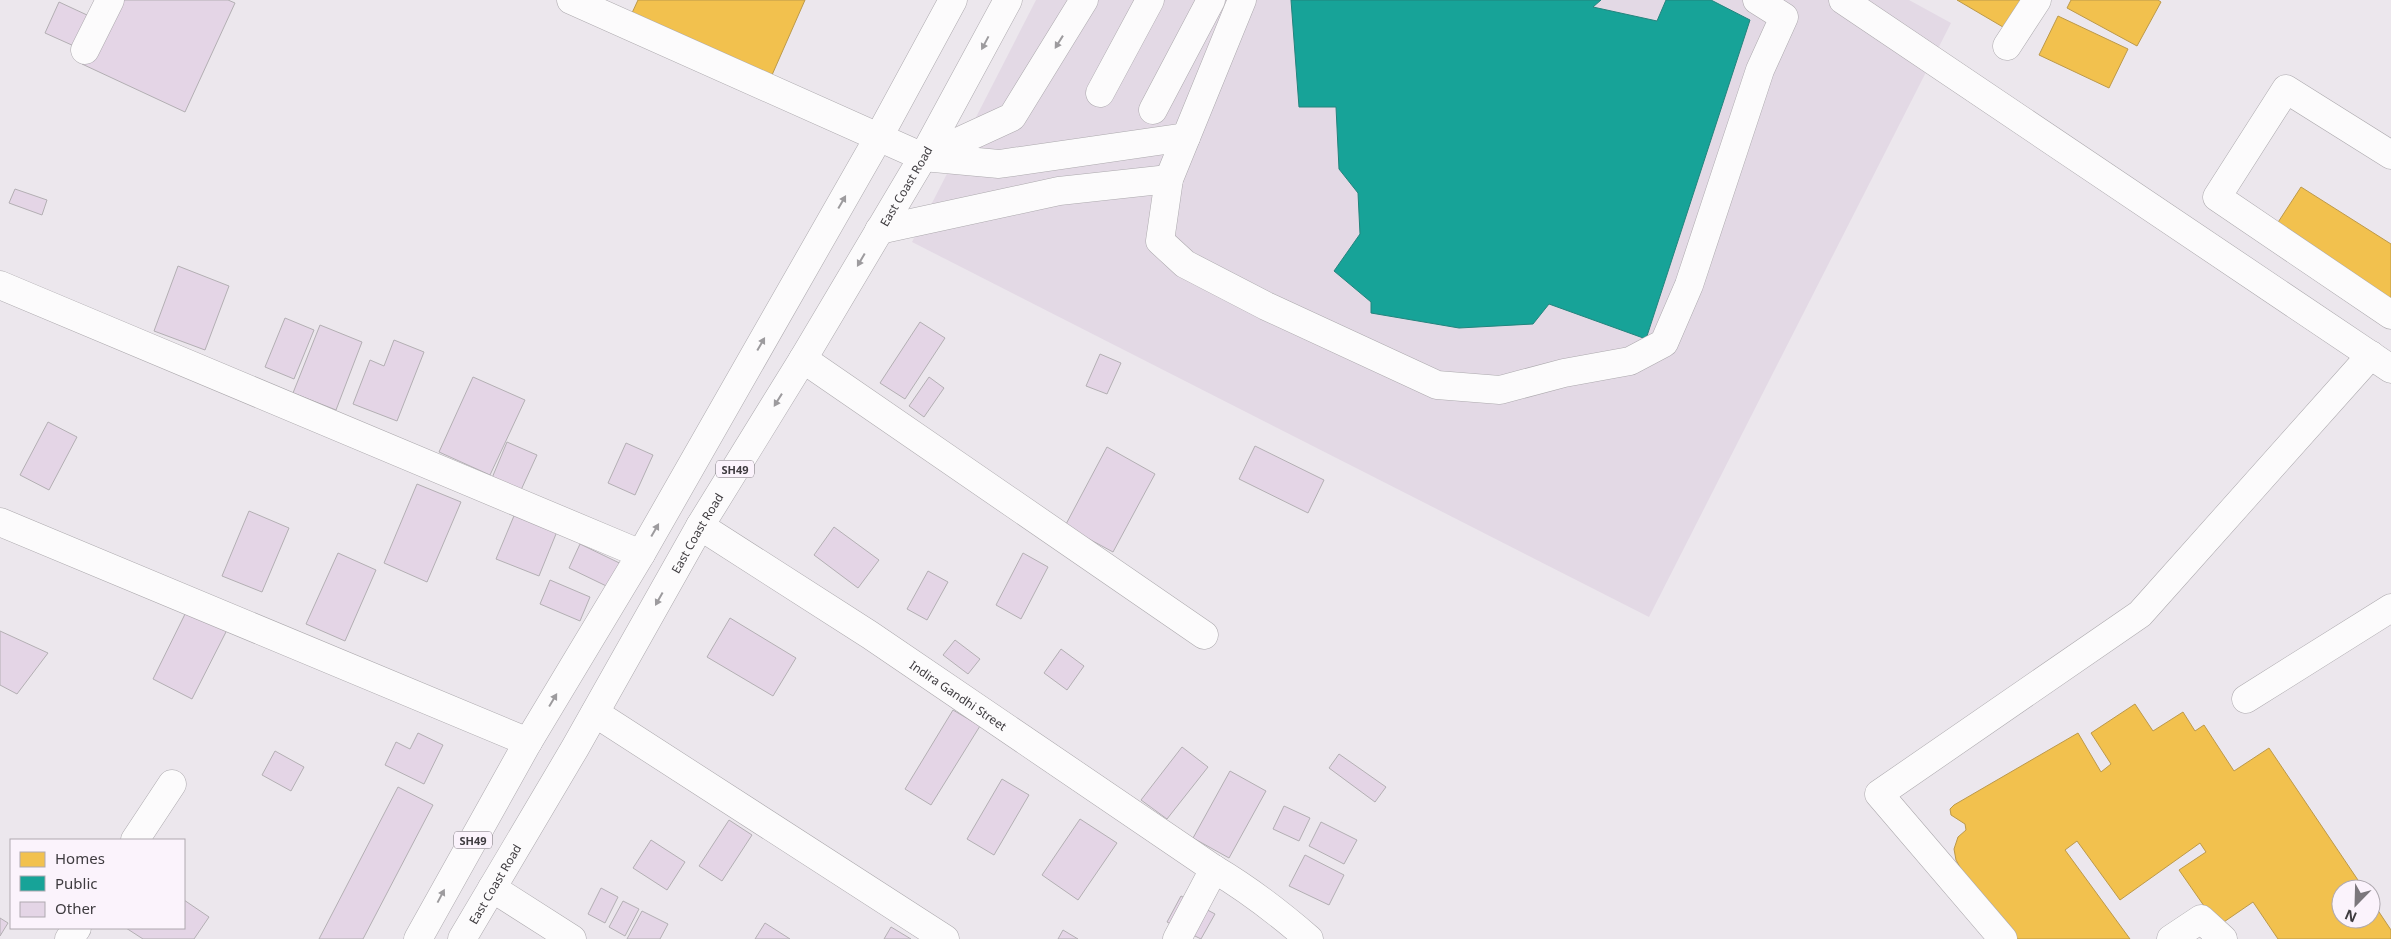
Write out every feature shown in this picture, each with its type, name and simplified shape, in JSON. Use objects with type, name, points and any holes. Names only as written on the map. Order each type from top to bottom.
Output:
[{"type":"street","points":[[85,50],[110,0]]},
{"type":"street","points":[[571,0],[924,158],[999,164],[1186,137]]},
{"type":"street","name":"SH49","points":[[418,939],[528,742],[641,554],[879,138],[952,0]]},
{"type":"street","name":"East Coast Road","points":[[462,939],[595,713],[700,526],[803,360],[879,230],[924,158],[1008,0]]},
{"type":"street","points":[[924,158],[1012,117],[1084,0]]},
{"type":"street","points":[[1100,93],[1150,0]]},
{"type":"street","points":[[1153,110],[1211,0]]},
{"type":"street","points":[[1242,0],[1168,178],[1160,241],[1185,264],[1266,306],[1437,385],[1500,390],[1564,372],[1630,361],[1664,343],[1689,285],[1760,70],[1789,8],[1757,0]]},
{"type":"street","points":[[1843,0],[2381,362],[2140,614],[1879,794],[2003,939]]},
{"type":"street","points":[[2007,46],[2037,0]]},
{"type":"street","points":[[2391,155],[2286,89],[2217,197],[2391,315]]},
{"type":"street","points":[[879,230],[1058,191],[1168,178]]},
{"type":"street","points":[[0,285],[641,554]]},
{"type":"street","points":[[803,360],[1204,635]]},
{"type":"street","points":[[0,522],[528,742]]},
{"type":"street","name":"Indira Gandhi Street","points":[[700,526],[878,640],[1214,869],[1240,884],[1309,939]]},
{"type":"street","points":[[2246,699],[2391,608]]},
{"type":"street","points":[[595,713],[945,939]]},
{"type":"street","points":[[136,839],[172,784]]},
{"type":"street","points":[[1177,939],[1214,869]]},
{"type":"street","points":[[492,888],[572,939]]},
{"type":"street","points":[[2171,939],[2201,919],[2223,939]]},
{"type":"shaded area","points":[[1036,0],[1909,0],[1951,23],[1649,617],[912,242]]},
{"type":"building: Homes","points":[[638,0],[805,0],[772,75],[632,13]]},
{"type":"building: Homes","points":[[1957,0],[2026,0],[2008,30]]},
{"type":"building: Homes","points":[[2071,0],[2158,0],[2161,2],[2137,46],[2067,8]]},
{"type":"building: Homes","points":[[2058,16],[2128,49],[2109,88],[2039,55]]},
{"type":"building: Homes","points":[[2301,187],[2391,244],[2391,305],[2273,230]]},
{"type":"building: Homes","points":[[2135,704],[2153,731],[2183,712],[2195,731],[2204,725],[2234,771],[2269,748],[2357,879],[2331,879],[2331,929],[2381,929],[2381,915],[2391,930],[2391,939],[2278,939],[2253,902],[2218,926],[2179,870],[2206,852],[2200,843],[2120,900],[2077,841],[2065,850],[2130,939],[2010,939],[1971,887],[1956,860],[1954,849],[1958,837],[1966,830],[1965,824],[1951,815],[1950,809],[2078,733],[2101,772],[2111,764],[2091,733]]},
{"type":"building: Public","points":[[1291,0],[1601,0],[1593,7],[1657,21],[1666,0],[1711,0],[1750,20],[1646,339],[1549,304],[1533,324],[1459,328],[1371,313],[1371,302],[1334,271],[1360,234],[1358,193],[1339,169],[1336,107],[1299,107]]},
{"type":"building: Other","points":[[112,0],[228,0],[235,3],[185,112],[82,64]]},
{"type":"building: Other","points":[[59,2],[87,15],[74,46],[45,33]]},
{"type":"building: Other","points":[[15,189],[47,200],[42,215],[9,203]]},
{"type":"building: Other","points":[[178,266],[229,286],[205,350],[154,331]]},
{"type":"building: Other","points":[[285,318],[314,330],[294,379],[265,367]]},
{"type":"building: Other","points":[[920,322],[945,338],[905,399],[880,383]]},
{"type":"building: Other","points":[[320,325],[362,342],[336,410],[293,393]]},
{"type":"building: Other","points":[[394,340],[424,352],[397,421],[353,404],[370,360],[384,366]]},
{"type":"building: Other","points":[[1100,354],[1121,363],[1107,394],[1086,386]]},
{"type":"building: Other","points":[[473,377],[525,400],[490,475],[439,452]]},
{"type":"building: Other","points":[[929,377],[944,388],[924,417],[909,406]]},
{"type":"building: Other","points":[[48,422],[77,437],[49,490],[20,475]]},
{"type":"building: Other","points":[[507,442],[537,455],[521,490],[492,478]]},
{"type":"building: Other","points":[[626,443],[653,455],[635,495],[608,483]]},
{"type":"building: Other","points":[[1255,446],[1324,480],[1308,513],[1239,479]]},
{"type":"building: Other","points":[[1107,447],[1155,474],[1113,552],[1065,526]]},
{"type":"building: Other","points":[[417,484],[461,502],[427,582],[384,563]]},
{"type":"building: Other","points":[[249,511],[289,528],[262,592],[222,576]]},
{"type":"building: Other","points":[[516,511],[558,529],[539,576],[496,559]]},
{"type":"building: Other","points":[[834,527],[879,560],[858,588],[814,555]]},
{"type":"building: Other","points":[[580,544],[636,571],[625,595],[569,568]]},
{"type":"building: Other","points":[[338,553],[376,570],[345,641],[306,624]]},
{"type":"building: Other","points":[[1023,553],[1048,567],[1021,619],[996,605]]},
{"type":"building: Other","points":[[928,571],[948,582],[927,620],[907,609]]},
{"type":"building: Other","points":[[550,580],[590,597],[580,621],[540,604]]},
{"type":"building: Other","points":[[189,606],[229,626],[192,699],[153,679]]},
{"type":"building: Other","points":[[730,618],[796,658],[773,696],[707,657]]},
{"type":"building: Other","points":[[0,631],[48,653],[17,694],[0,685]]},
{"type":"building: Other","points":[[955,640],[980,659],[968,674],[943,655]]},
{"type":"building: Other","points":[[1061,649],[1084,666],[1067,690],[1044,673]]},
{"type":"building: Other","points":[[953,710],[980,726],[931,805],[905,789]]},
{"type":"building: Other","points":[[418,733],[443,745],[424,784],[385,765],[396,742],[410,749]]},
{"type":"building: Other","points":[[1182,747],[1208,767],[1167,819],[1141,800]]},
{"type":"building: Other","points":[[275,751],[304,767],[291,791],[262,775]]},
{"type":"building: Other","points":[[1339,754],[1386,787],[1375,802],[1329,768]]},
{"type":"building: Other","points":[[1230,771],[1266,791],[1229,858],[1193,838]]},
{"type":"building: Other","points":[[1002,779],[1029,795],[994,855],[967,839]]},
{"type":"building: Other","points":[[398,787],[433,805],[363,939],[319,939]]},
{"type":"building: Other","points":[[1284,806],[1310,818],[1299,841],[1273,829]]},
{"type":"building: Other","points":[[1080,819],[1117,843],[1078,900],[1042,875]]},
{"type":"building: Other","points":[[729,820],[752,835],[722,881],[699,866]]},
{"type":"building: Other","points":[[1321,822],[1357,840],[1344,864],[1309,846]]},
{"type":"building: Other","points":[[651,840],[685,862],[667,890],[633,868]]},
{"type":"building: Other","points":[[1305,855],[1344,875],[1329,905],[1289,886]]},
{"type":"building: Other","points":[[601,888],[618,897],[605,923],[588,914]]},
{"type":"building: Other","points":[[1181,896],[1215,914],[1201,939],[1167,922]]},
{"type":"building: Other","points":[[185,901],[209,917],[194,939],[143,939],[128,929],[185,929]]},
{"type":"building: Other","points":[[623,901],[639,909],[625,936],[609,927]]},
{"type":"building: Other","points":[[642,911],[668,924],[660,939],[627,939]]},
{"type":"building: Other","points":[[0,918],[8,923],[0,936]]},
{"type":"building: Other","points":[[765,923],[790,939],[755,939]]},
{"type":"building: Other","points":[[891,927],[911,939],[884,939]]},
{"type":"building: Other","points":[[1063,930],[1078,939],[1058,939]]}]
